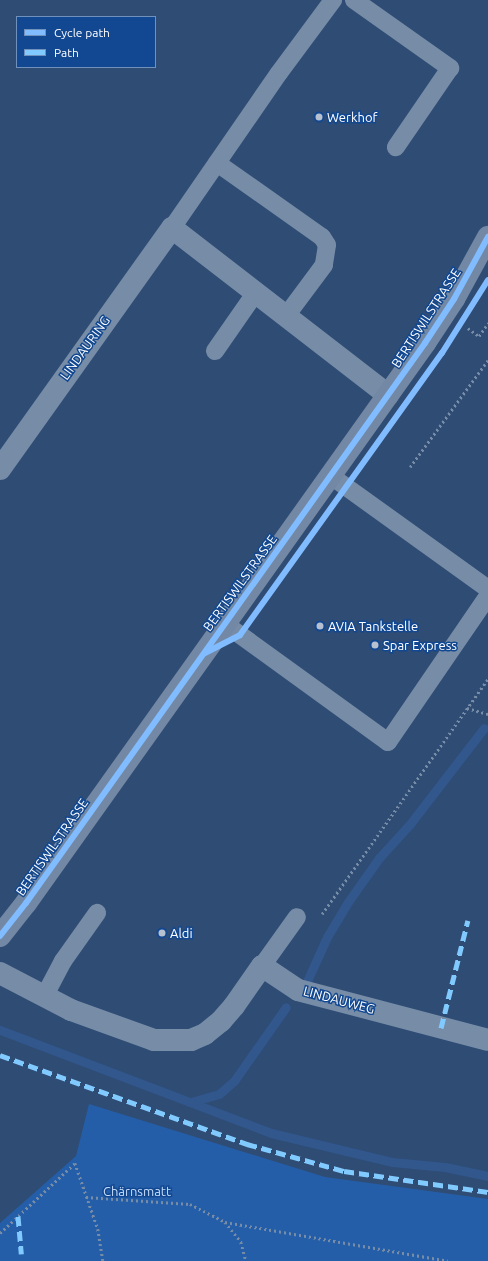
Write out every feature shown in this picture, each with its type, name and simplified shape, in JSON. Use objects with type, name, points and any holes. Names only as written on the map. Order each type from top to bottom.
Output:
[{"type":"main road","name":"BERTISWILSTRASSE","points":[[0,936],[26,903],[388,395],[454,298],[488,237]]},
{"type":"street","points":[[172,228],[388,395]]},
{"type":"street","name":"LINDAURING","points":[[0,469],[172,228]]},
{"type":"street","points":[[0,973],[71,1010],[154,1040],[191,1040],[221,1021],[262,966]]},
{"type":"street","name":"LINDAUWEG","points":[[262,966],[298,990],[488,1040]]},
{"type":"lane","points":[[172,228],[333,0]]},
{"type":"lane","points":[[354,0],[450,68],[396,147]]},
{"type":"lane","points":[[217,163],[322,237],[328,253],[324,265],[286,316]]},
{"type":"lane","points":[[215,351],[256,292]]},
{"type":"lane","points":[[331,476],[488,589]]},
{"type":"lane","points":[[225,624],[388,742],[488,596]]},
{"type":"lane","points":[[44,997],[63,961],[97,913]]},
{"type":"lane","points":[[262,966],[297,917]]},
{"type":"path","points":[[462,323],[478,336],[488,323]]},
{"type":"path","points":[[410,467],[488,360]]},
{"type":"path","points":[[320,916],[488,679]]},
{"type":"path","points":[[467,708],[488,714]]},
{"type":"path","points":[[0,1233],[76,1163],[98,1229],[103,1261]]},
{"type":"path","points":[[86,1196],[190,1204],[225,1222],[448,1261]]},
{"type":"path","points":[[225,1222],[241,1242],[246,1261]]},
{"type":"green space","name":"Chärnsmatt","points":[[89,1104],[325,1177],[488,1199],[488,1261],[0,1261],[0,1223],[76,1156]]},
{"type":"waterway","points":[[308,979],[327,937],[348,902],[379,858],[410,824],[484,728]]},
{"type":"waterway","points":[[191,1102],[219,1094],[234,1081],[286,1007]]},
{"type":"waterway","points":[[0,1030],[271,1133],[392,1162],[445,1167],[488,1176]]},
{"type":"marked path","points":[[441,1028],[468,920]]},
{"type":"marked path","points":[[0,1055],[247,1144],[344,1171],[488,1192]]},
{"type":"marked path","points":[[18,1216],[21,1254]]},
{"type":"cycle path","points":[[0,936],[26,903],[425,343],[454,299],[488,237]]},
{"type":"cycle path","points":[[205,653],[240,635],[442,353],[488,280]]},
{"type":"place","name":"Werkhof","points":[[319,117]]},
{"type":"place","name":"AVIA Tankstelle","points":[[320,626]]},
{"type":"place","name":"Spar Express","points":[[375,645]]},
{"type":"place","name":"Aldi","points":[[162,933]]}]
